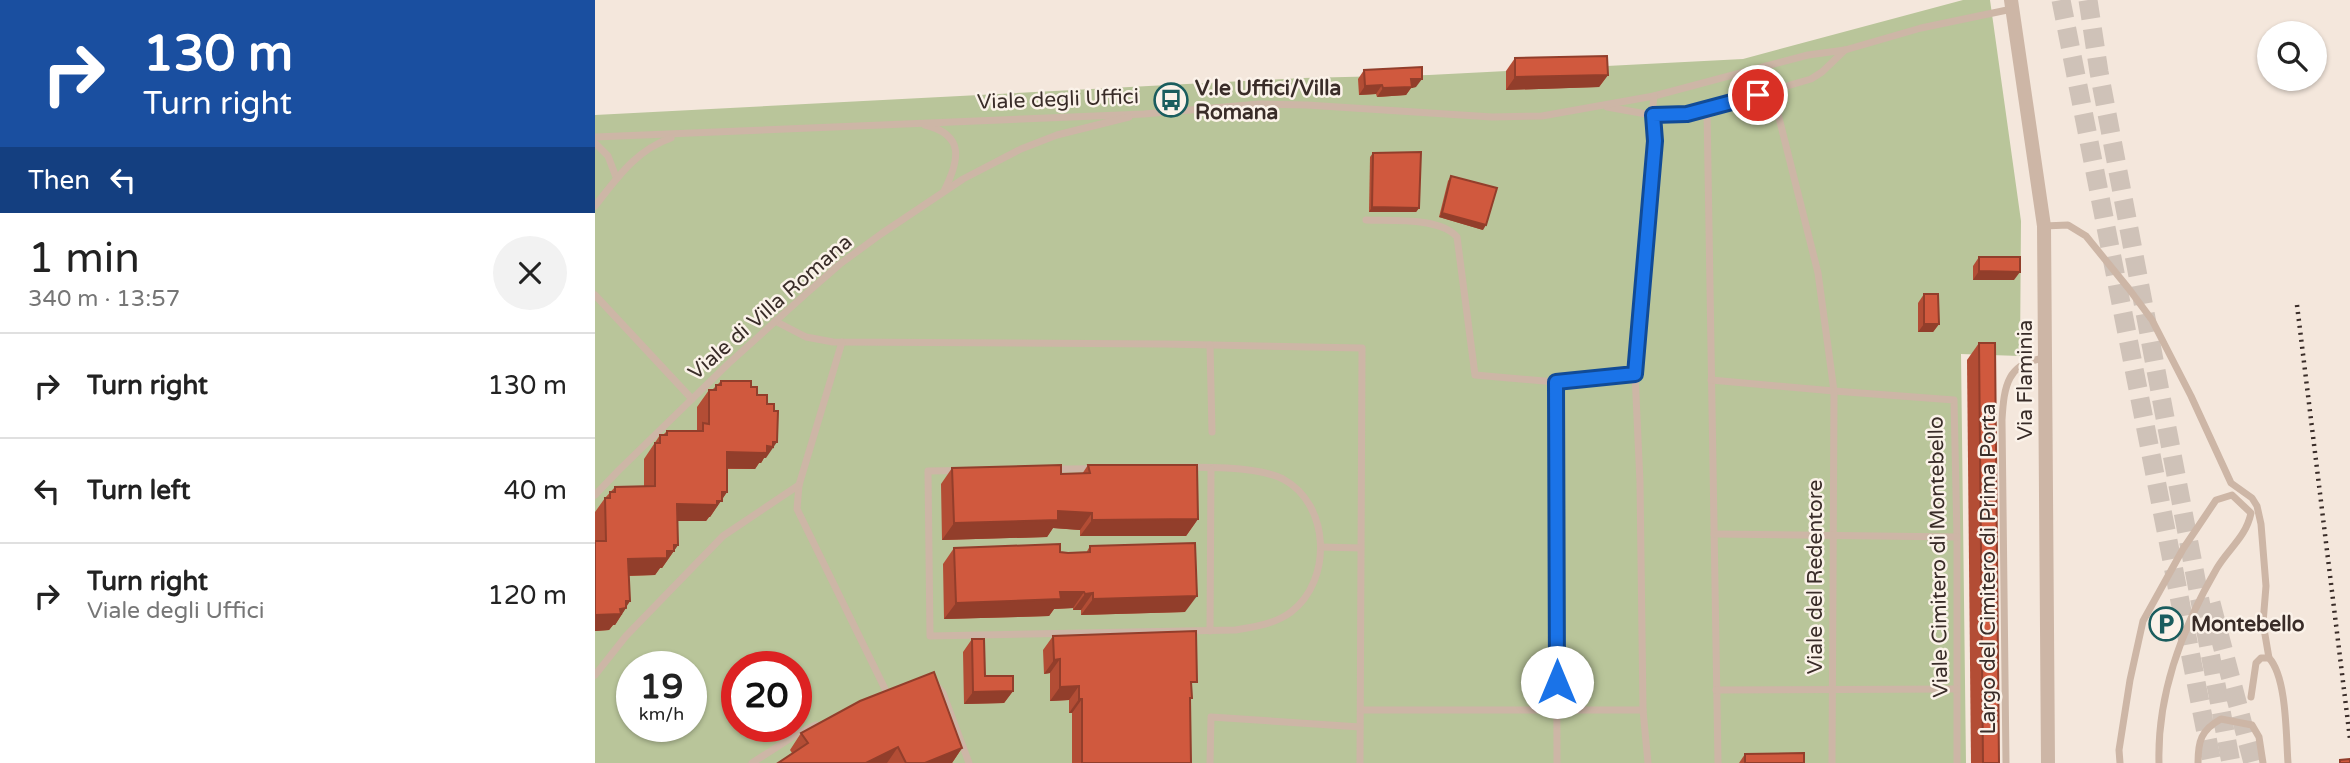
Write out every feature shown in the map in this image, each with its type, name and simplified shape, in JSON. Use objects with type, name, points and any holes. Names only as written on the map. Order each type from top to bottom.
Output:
[{"type":"street","name":"Via Flaminia","points":[[2011,4],[2044,226],[2048,763]]},
{"type":"lane","name":"Viale degli Uffici","points":[[595,137],[1144,114],[1244,105],[1291,104],[1518,118],[1562,114],[1654,96],[1808,55],[1845,50],[2011,4]]},
{"type":"lane","name":"Viale degli Uffici","points":[[1602,106],[1653,115],[1682,115],[1773,91],[1816,76],[1845,50]]},
{"type":"lane","points":[[1711,380],[1834,391],[1818,272],[1766,66]]},
{"type":"lane","points":[[1648,763],[1643,710],[1640,482],[1635,374],[1655,141],[1654,96]]},
{"type":"lane","points":[[1707,109],[1718,763]]},
{"type":"lane","name":"Viale di Villa Romana","points":[[595,495],[692,399],[840,264],[979,170],[1067,132],[1144,114]]},
{"type":"lane","points":[[903,123],[935,129],[953,143],[957,151],[956,167],[944,192]]},
{"type":"lane","points":[[595,206],[616,177],[645,150],[669,138],[682,135]]},
{"type":"lane","points":[[595,143],[608,156],[616,177]]},
{"type":"lane","points":[[1366,220],[1430,224],[1451,231],[1457,237],[1475,375],[1556,382],[1635,374]]},
{"type":"lane","points":[[2044,226],[2068,225],[2086,236],[2129,289],[2152,320],[2231,483],[2252,498],[2257,506],[2262,524],[2266,586],[2263,623],[2269,658],[2281,684],[2288,763]]},
{"type":"lane","points":[[595,295],[692,399]]},
{"type":"lane","points":[[775,321],[806,337],[842,342],[1362,348],[1360,763]]},
{"type":"lane","points":[[842,342],[799,485],[797,509],[887,694]]},
{"type":"lane","points":[[1210,345],[1212,432]]},
{"type":"lane","name":"Largo del Cimitero di Prima Porta","points":[[2006,763],[2001,420],[2006,385],[2016,369],[2031,359],[2046,358]]},
{"type":"lane","points":[[1556,382],[1557,763]]},
{"type":"lane","name":"Viale del Redentore","points":[[1832,763],[1834,391]]},
{"type":"lane","name":"Viale Cimitero di Montebello","points":[[1834,391],[1954,400],[1957,763]]},
{"type":"lane","points":[[1210,631],[1211,469]]},
{"type":"lane","points":[[1251,469],[1280,478],[1297,488],[1320,527],[1321,547],[1318,572],[1307,593],[1291,612],[1266,625],[1235,631],[930,636],[928,471],[1251,469]]},
{"type":"lane","points":[[595,676],[626,636],[723,536],[799,485]]},
{"type":"lane","points":[[2120,763],[2119,750],[2130,680],[2143,621],[2183,549],[2216,500],[2232,495],[2251,513],[2248,528],[2218,566],[2182,634],[2165,693],[2159,763]]},
{"type":"lane","points":[[1714,534],[1957,537]]},
{"type":"lane","points":[[1321,547],[1361,548]]},
{"type":"lane","points":[[2251,697],[2256,663],[2261,658],[2269,658]]},
{"type":"lane","points":[[926,679],[933,681],[940,688],[969,763]]},
{"type":"lane","points":[[1716,690],[1957,689]]},
{"type":"lane","points":[[876,699],[896,690]]},
{"type":"lane","points":[[1361,710],[1643,710]]},
{"type":"lane","points":[[1210,763],[1210,717],[1360,727]]},
{"type":"lane","points":[[2198,763],[2198,745],[2208,726],[2221,719],[2252,725],[2259,737],[2263,763]]},
{"type":"lane","points":[[752,763],[797,734],[819,724]]},
{"type":"green space","points":[[1963,0],[1990,0],[2021,221],[2020,356],[1961,354],[1966,763],[595,763],[595,115],[1303,78],[1429,75],[1743,59]]},
{"type":"building","points":[[1607,56],[1608,75],[1515,77],[1515,58]]},
{"type":"building","points":[[1422,67],[1422,79],[1411,79],[1412,87],[1365,86],[1364,70]]},
{"type":"building","points":[[1421,152],[1419,208],[1372,207],[1373,153]]},
{"type":"building","points":[[1451,176],[1497,188],[1486,225],[1442,213]]},
{"type":"building","points":[[1979,257],[2020,257],[2020,272],[1979,271]]},
{"type":"building","points":[[1924,294],[1938,294],[1939,324],[1924,324]]},
{"type":"building","points":[[1979,343],[1995,343],[1999,763],[1983,763]]},
{"type":"building","points":[[721,381],[751,381],[751,387],[757,387],[757,395],[767,395],[767,404],[774,404],[774,411],[778,411],[777,442],[773,442],[773,447],[767,446],[767,453],[727,452],[727,492],[722,492],[722,501],[717,501],[717,505],[677,504],[678,545],[674,545],[674,551],[667,551],[667,558],[628,559],[630,601],[626,601],[626,608],[620,609],[621,614],[595,615],[595,541],[606,541],[605,498],[610,498],[610,492],[615,492],[615,487],[655,486],[655,443],[660,443],[660,435],[667,435],[667,431],[703,431],[703,423],[709,424],[709,390],[716,390],[716,385],[721,385]]},
{"type":"building","points":[[1061,465],[1061,474],[1090,473],[1088,465],[1197,465],[1198,519],[1092,520],[1092,513],[1058,511],[1058,520],[954,523],[952,468]]},
{"type":"building","points":[[1195,543],[1197,596],[1093,599],[1093,593],[1060,592],[1061,599],[956,603],[954,548],[1060,544],[1060,552],[1068,553],[1090,552],[1090,546]]},
{"type":"building","points":[[1196,631],[1197,682],[1191,682],[1190,698],[1191,763],[1082,763],[1082,699],[1079,699],[1079,686],[1060,687],[1060,659],[1054,660],[1053,636]]},
{"type":"building","points":[[972,639],[984,639],[985,676],[1013,676],[1013,691],[973,692]]},
{"type":"building","points":[[934,672],[962,748],[925,763],[906,763],[898,747],[866,763],[778,763],[807,742],[812,742],[812,727],[860,701]]},
{"type":"building","points":[[1804,753],[1804,763],[1745,763],[1745,754]]},
{"type":"building","points":[[2350,759],[2350,763],[2340,763],[2340,760]]},
{"type":"tunnel","points":[[2061,0],[2212,763]]},
{"type":"tunnel","points":[[2088,0],[2099,72],[2231,763]]},
{"type":"tunnel","points":[[2211,603],[2253,763]]},
{"type":"railway","points":[[2297,305],[2350,739]]},
{"type":"place","name":"V.le Uffici/Villa Romana","points":[[1171,100]]},
{"type":"place","name":"Montebello","points":[[2166,624]]},
{"type":"route","points":[[1557,682],[1556,382],[1635,374],[1655,141],[1653,115],[1687,114],[1758,95]]}]
